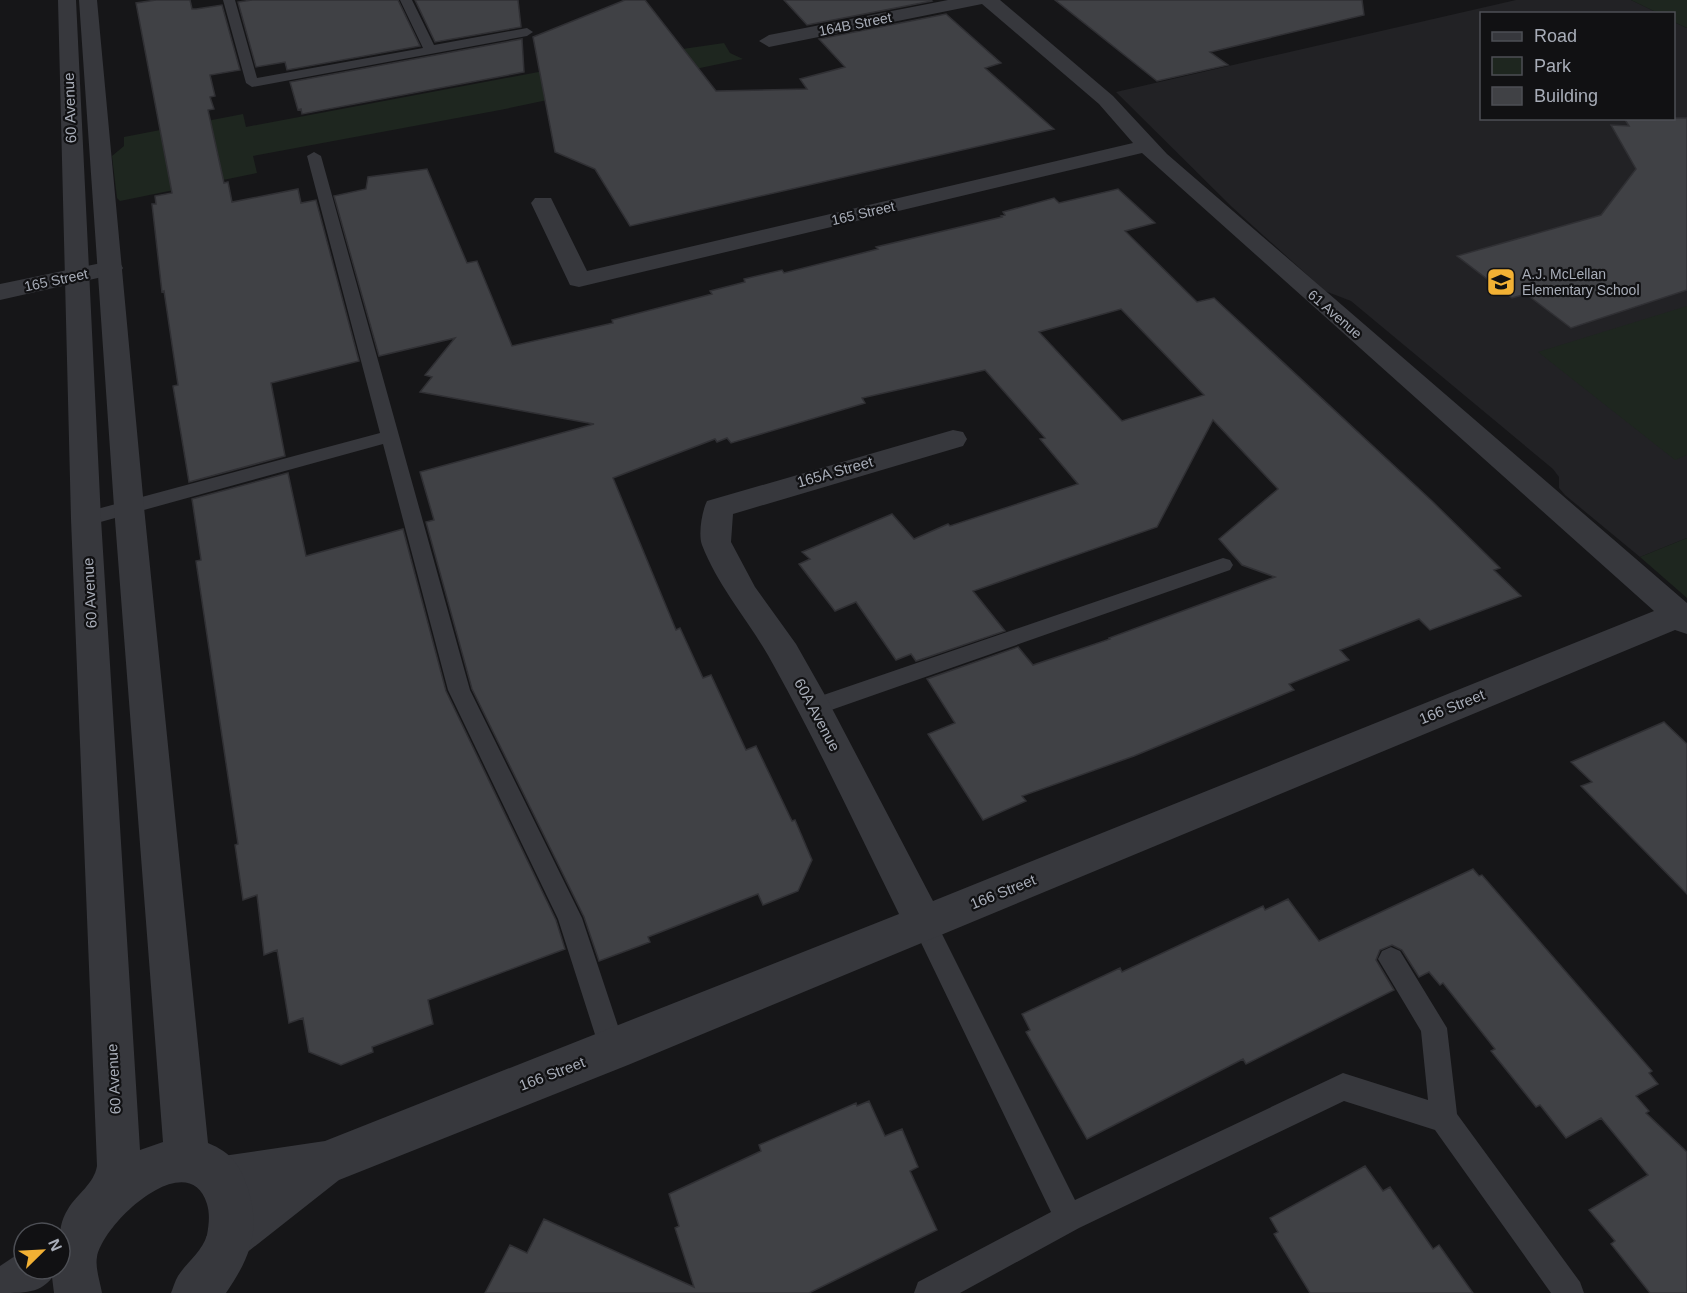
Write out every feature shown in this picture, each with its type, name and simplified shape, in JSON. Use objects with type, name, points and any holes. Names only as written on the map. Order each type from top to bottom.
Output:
[{"type":"street","name":"60 Avenue","points":[[67,0],[86,519],[119,1166],[116,1186]]},
{"type":"street","name":"60 Avenue","points":[[88,0],[129,507],[205,1169],[231,1198],[233,1224],[229,1238]]},
{"type":"street","name":"164B Street","points":[[769,41],[976,0]]},
{"type":"street","name":"61 Avenue","points":[[989,0],[1106,100],[1146,146],[1683,619]]},
{"type":"street","name":"165 Street","points":[[543,203],[579,280],[1146,146]]},
{"type":"street","name":"165 Street","points":[[0,292],[111,268]]},
{"type":"street","name":"165A Street","points":[[718,508],[953,439]]},
{"type":"street","name":"60A Avenue","points":[[718,508],[716,542],[743,594],[784,653],[814,707],[924,924]]},
{"type":"street","name":"166 Street","points":[[229,1238],[325,1162],[613,1050],[1683,619]]},
{"type":"street","name":"166 Street","points":[[72,1239],[116,1186],[140,1170],[163,1162],[205,1169],[325,1162]]},
{"type":"street","points":[[196,1293],[208,1280],[225,1252],[229,1238]]},
{"type":"street","name":"166 Street","points":[[72,1246],[73,1283],[78,1293]]},
{"type":"street","points":[[3,1293],[18,1281]]},
{"type":"lane","points":[[229,0],[252,82],[527,32]]},
{"type":"lane","points":[[406,0],[430,49]]},
{"type":"lane","points":[[314,156],[459,690],[570,918],[613,1050]]},
{"type":"lane","points":[[86,519],[390,436]]},
{"type":"lane","points":[[814,707],[1223,565]]},
{"type":"lane","points":[[924,924],[1069,1218]]},
{"type":"lane","points":[[1391,959],[1434,1028],[1444,1119],[1569,1293]]},
{"type":"lane","points":[[929,1293],[1069,1218],[1344,1087],[1444,1119]]},
{"type":"shaded area","name":"A.J. McLellan Elementary School","points":[[1516,0],[1631,0],[1656,12],[1480,12],[1480,120],[1675,120],[1675,22],[1687,28],[1687,538],[1640,557],[1565,495],[1559,488],[1559,477],[1553,469],[1351,301],[1325,291],[1232,207],[1116,92]]},
{"type":"green space","points":[[1631,0],[1687,0],[1687,28],[1675,22],[1675,12],[1656,12]]},
{"type":"green space","points":[[724,43],[730,53],[743,59],[500,110],[253,156],[257,173],[120,201],[117,198],[112,156],[124,146],[124,137],[243,114],[246,127],[586,63]]},
{"type":"green space","points":[[1687,306],[1687,455],[1675,460],[1538,352]]},
{"type":"green space","points":[[1687,538],[1687,598],[1640,557]]},
{"type":"building","points":[[156,0],[190,0],[192,9],[222,5],[240,70],[210,75],[215,96],[210,97],[214,109],[208,110],[224,183],[228,182],[232,202],[298,189],[301,203],[316,200],[359,361],[271,383],[285,456],[189,482],[173,386],[178,385],[164,291],[162,292],[152,204],[156,204],[155,196],[172,193],[136,3]]},
{"type":"building","points":[[252,0],[398,0],[420,46],[287,70],[285,62],[256,67],[238,2]]},
{"type":"building","points":[[415,0],[518,0],[521,27],[435,42]]},
{"type":"building","points":[[625,0],[645,0],[716,91],[807,89],[800,79],[845,67],[819,39],[946,14],[1001,63],[985,68],[1054,129],[630,226],[595,169],[555,152],[533,37]]},
{"type":"building","points":[[784,0],[931,0],[932,1],[807,25]]},
{"type":"building","points":[[1055,0],[1362,0],[1364,15],[1210,52],[1228,65],[1157,81]]},
{"type":"building","points":[[522,39],[524,72],[302,114],[301,109],[298,110],[290,82]]},
{"type":"building","points":[[1687,118],[1687,290],[1571,328],[1526,294],[1512,298],[1457,256],[1601,215],[1636,169],[1611,125],[1629,126],[1625,120]]},
{"type":"building","points":[[427,169],[467,263],[477,261],[512,346],[613,323],[612,320],[712,294],[710,291],[745,282],[744,279],[782,270],[784,273],[878,249],[876,247],[1002,217],[1005,215],[1003,212],[1054,198],[1059,203],[1118,189],[1155,223],[1125,231],[1197,302],[1214,298],[1432,501],[1500,568],[1494,570],[1521,596],[1430,630],[1419,619],[1340,650],[1349,660],[1289,684],[1294,690],[1134,756],[1022,796],[1026,801],[983,820],[928,734],[955,723],[927,679],[1018,647],[1033,665],[1110,639],[1275,577],[1242,565],[1219,539],[1278,489],[1213,420],[1157,527],[973,591],[1005,631],[916,661],[911,654],[896,660],[856,602],[835,611],[799,564],[810,559],[802,552],[892,514],[914,539],[948,524],[950,526],[1078,484],[1040,439],[1045,438],[985,370],[862,398],[865,403],[731,443],[727,438],[717,442],[715,439],[613,478],[676,630],[680,628],[703,678],[711,675],[746,750],[756,746],[792,821],[795,820],[812,860],[798,891],[763,905],[758,894],[648,937],[650,942],[599,961],[584,917],[472,689],[426,522],[434,520],[420,472],[594,424],[420,392],[432,377],[425,375],[455,338],[379,356],[334,196],[366,189],[368,177]],"holes":[[[1121,309],[1204,395],[1122,421],[1039,332]]]},
{"type":"building","points":[[288,473],[306,556],[403,529],[446,691],[556,920],[565,949],[428,1000],[433,1024],[372,1047],[373,1052],[341,1065],[309,1052],[303,1018],[289,1023],[277,950],[264,955],[257,895],[243,900],[235,845],[238,844],[196,561],[201,560],[192,499]]},
{"type":"building","points":[[1664,722],[1687,744],[1687,894],[1581,786],[1592,782],[1571,762]]},
{"type":"building","points":[[1473,869],[1479,876],[1482,875],[1652,1071],[1649,1073],[1658,1084],[1636,1096],[1649,1111],[1646,1113],[1687,1152],[1687,1293],[1650,1293],[1611,1244],[1615,1241],[1589,1210],[1648,1175],[1601,1118],[1566,1138],[1540,1105],[1536,1107],[1491,1051],[1495,1049],[1443,983],[1440,985],[1429,972],[1419,977],[1402,950],[1392,945],[1380,950],[1376,960],[1394,990],[1246,1064],[1243,1059],[1087,1139],[1026,1032],[1030,1030],[1022,1014],[1120,968],[1122,972],[1263,906],[1265,910],[1288,899],[1319,941]]},
{"type":"building","points":[[869,1101],[885,1136],[902,1129],[918,1167],[910,1171],[937,1230],[809,1293],[485,1293],[510,1245],[527,1253],[544,1219],[694,1287],[675,1228],[679,1226],[669,1194],[761,1151],[759,1145],[856,1103],[857,1106]]},
{"type":"building","points":[[1365,1166],[1383,1191],[1390,1187],[1433,1249],[1439,1245],[1473,1293],[1310,1293],[1274,1234],[1278,1232],[1270,1218]]},
{"type":"place","name":"A.J. McLellan Elementary School","points":[[1501,282]]}]
